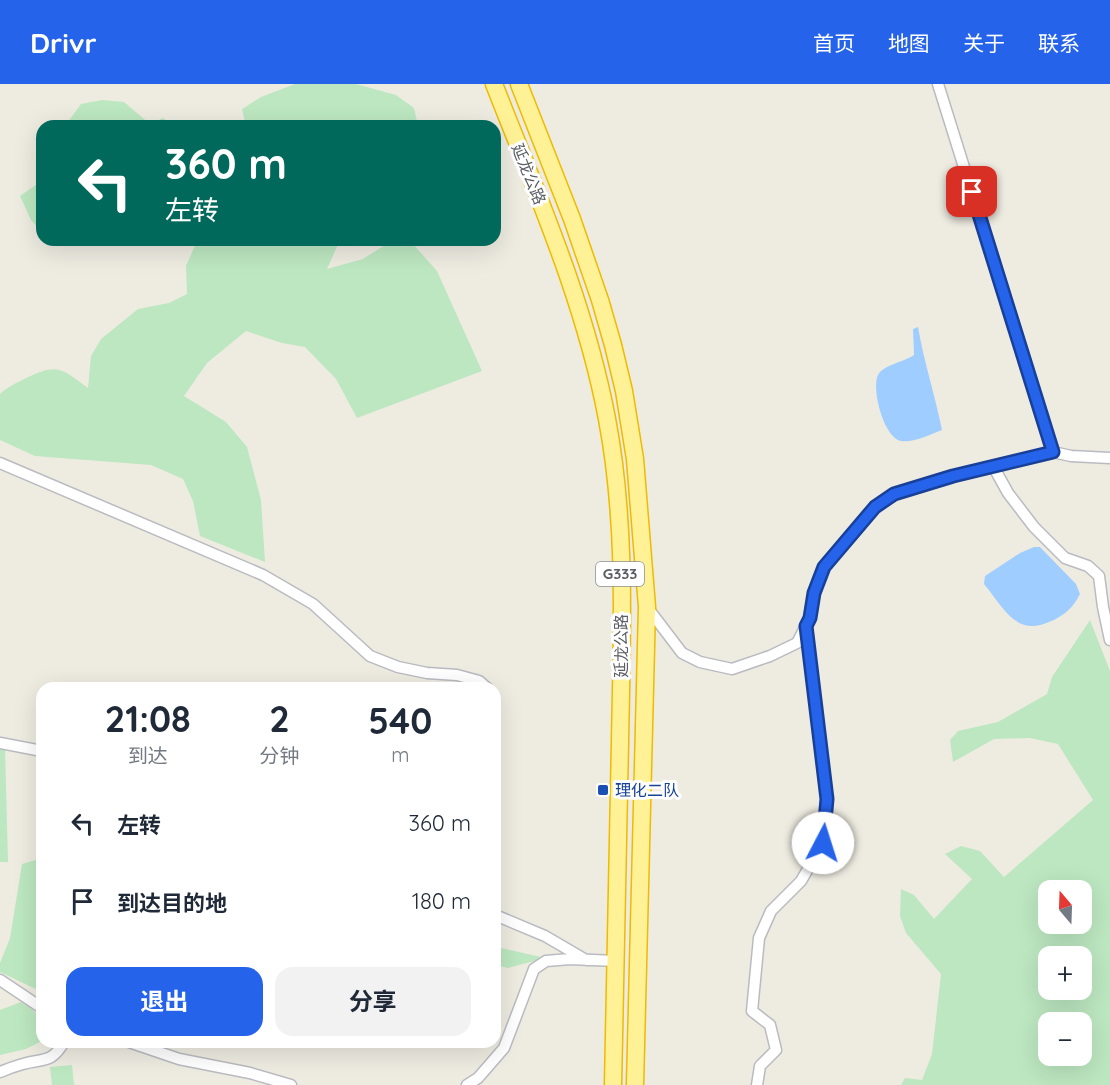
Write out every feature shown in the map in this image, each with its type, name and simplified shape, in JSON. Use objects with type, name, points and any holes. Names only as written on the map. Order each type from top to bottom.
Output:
[{"type":"highway","name":"延龙公路","points":[[494,84],[561,254],[584,320],[603,398],[614,465],[620,540],[622,644],[613,1085]]},
{"type":"highway","name":"延龙公路","points":[[519,84],[572,219],[614,345],[630,421],[635,459],[646,607],[635,1085]]},
{"type":"street","points":[[938,84],[1053,452]]},
{"type":"street","points":[[646,607],[682,653],[700,662],[732,669],[770,656],[796,643],[810,618],[814,593],[824,567],[875,507],[894,494],[953,476],[1053,452],[1071,456],[1110,458]]},
{"type":"street","points":[[0,463],[263,574],[313,604],[370,656],[398,667],[427,673],[458,675],[480,682]]},
{"type":"street","points":[[993,466],[1008,493],[1034,527],[1065,558],[1088,566],[1099,576],[1110,640]]},
{"type":"street","points":[[757,1085],[760,1066],[776,1050],[770,1025],[752,1011],[759,938],[771,911],[801,881],[823,843],[827,799],[806,626]]},
{"type":"street","points":[[0,743],[36,750]]},
{"type":"street","points":[[501,918],[545,936],[586,960]]},
{"type":"street","points":[[467,1085],[478,1078],[504,1048],[534,969],[546,961],[616,961]]},
{"type":"street","points":[[0,980],[36,1004]]},
{"type":"street","points":[[0,1072],[26,1063],[47,1060],[61,1048]]},
{"type":"street","points":[[147,1048],[179,1059],[291,1085]]},
{"type":"green space","points":[[295,84],[356,84],[396,95],[414,108],[417,120],[245,120],[242,109],[261,97]]},
{"type":"green space","points":[[102,100],[124,102],[145,120],[69,120],[81,104]]},
{"type":"green space","points":[[36,185],[36,225],[31,220],[20,196]]},
{"type":"green space","points":[[195,246],[337,246],[327,269],[363,259],[384,246],[415,246],[437,271],[482,371],[357,418],[336,379],[305,347],[282,343],[246,331],[207,363],[184,396],[226,422],[247,447],[261,500],[265,562],[200,536],[193,501],[183,479],[151,465],[35,456],[0,440],[0,394],[24,379],[51,369],[71,375],[88,388],[91,356],[101,339],[138,309],[169,303],[187,294],[186,266]]},
{"type":"green space","points":[[1090,620],[1110,671],[1110,1085],[901,1085],[905,1078],[922,1080],[932,1054],[941,974],[906,933],[900,916],[901,889],[914,895],[934,919],[972,879],[945,854],[961,846],[980,851],[1004,877],[1093,800],[1058,744],[1030,738],[994,739],[953,762],[950,740],[958,731],[998,722],[1047,694],[1052,677]]},
{"type":"green space","points":[[0,749],[5,749],[8,862],[0,862]]},
{"type":"green space","points":[[36,860],[36,989],[0,972],[0,963],[10,938],[22,864]]},
{"type":"green space","points":[[501,948],[545,958],[508,968],[501,966]]},
{"type":"green space","points":[[21,1002],[33,1010],[36,1014],[36,1044],[26,1049],[0,1055],[0,1010]]},
{"type":"green space","points":[[72,1065],[74,1085],[52,1085],[50,1067]]},
{"type":"water","points":[[918,327],[942,430],[917,439],[901,441],[895,438],[884,422],[880,412],[876,382],[878,375],[884,369],[914,355],[913,329]]},
{"type":"water","points":[[1040,547],[1076,584],[1080,594],[1068,611],[1059,617],[1038,626],[1028,626],[1011,617],[984,584],[985,576],[1020,553]]},
{"type":"place","name":"理化二队","points":[[603,790]]},
{"type":"route","points":[[823,843],[827,799],[806,626],[810,618],[814,593],[824,567],[875,507],[894,494],[953,476],[1053,452],[972,192]]}]
